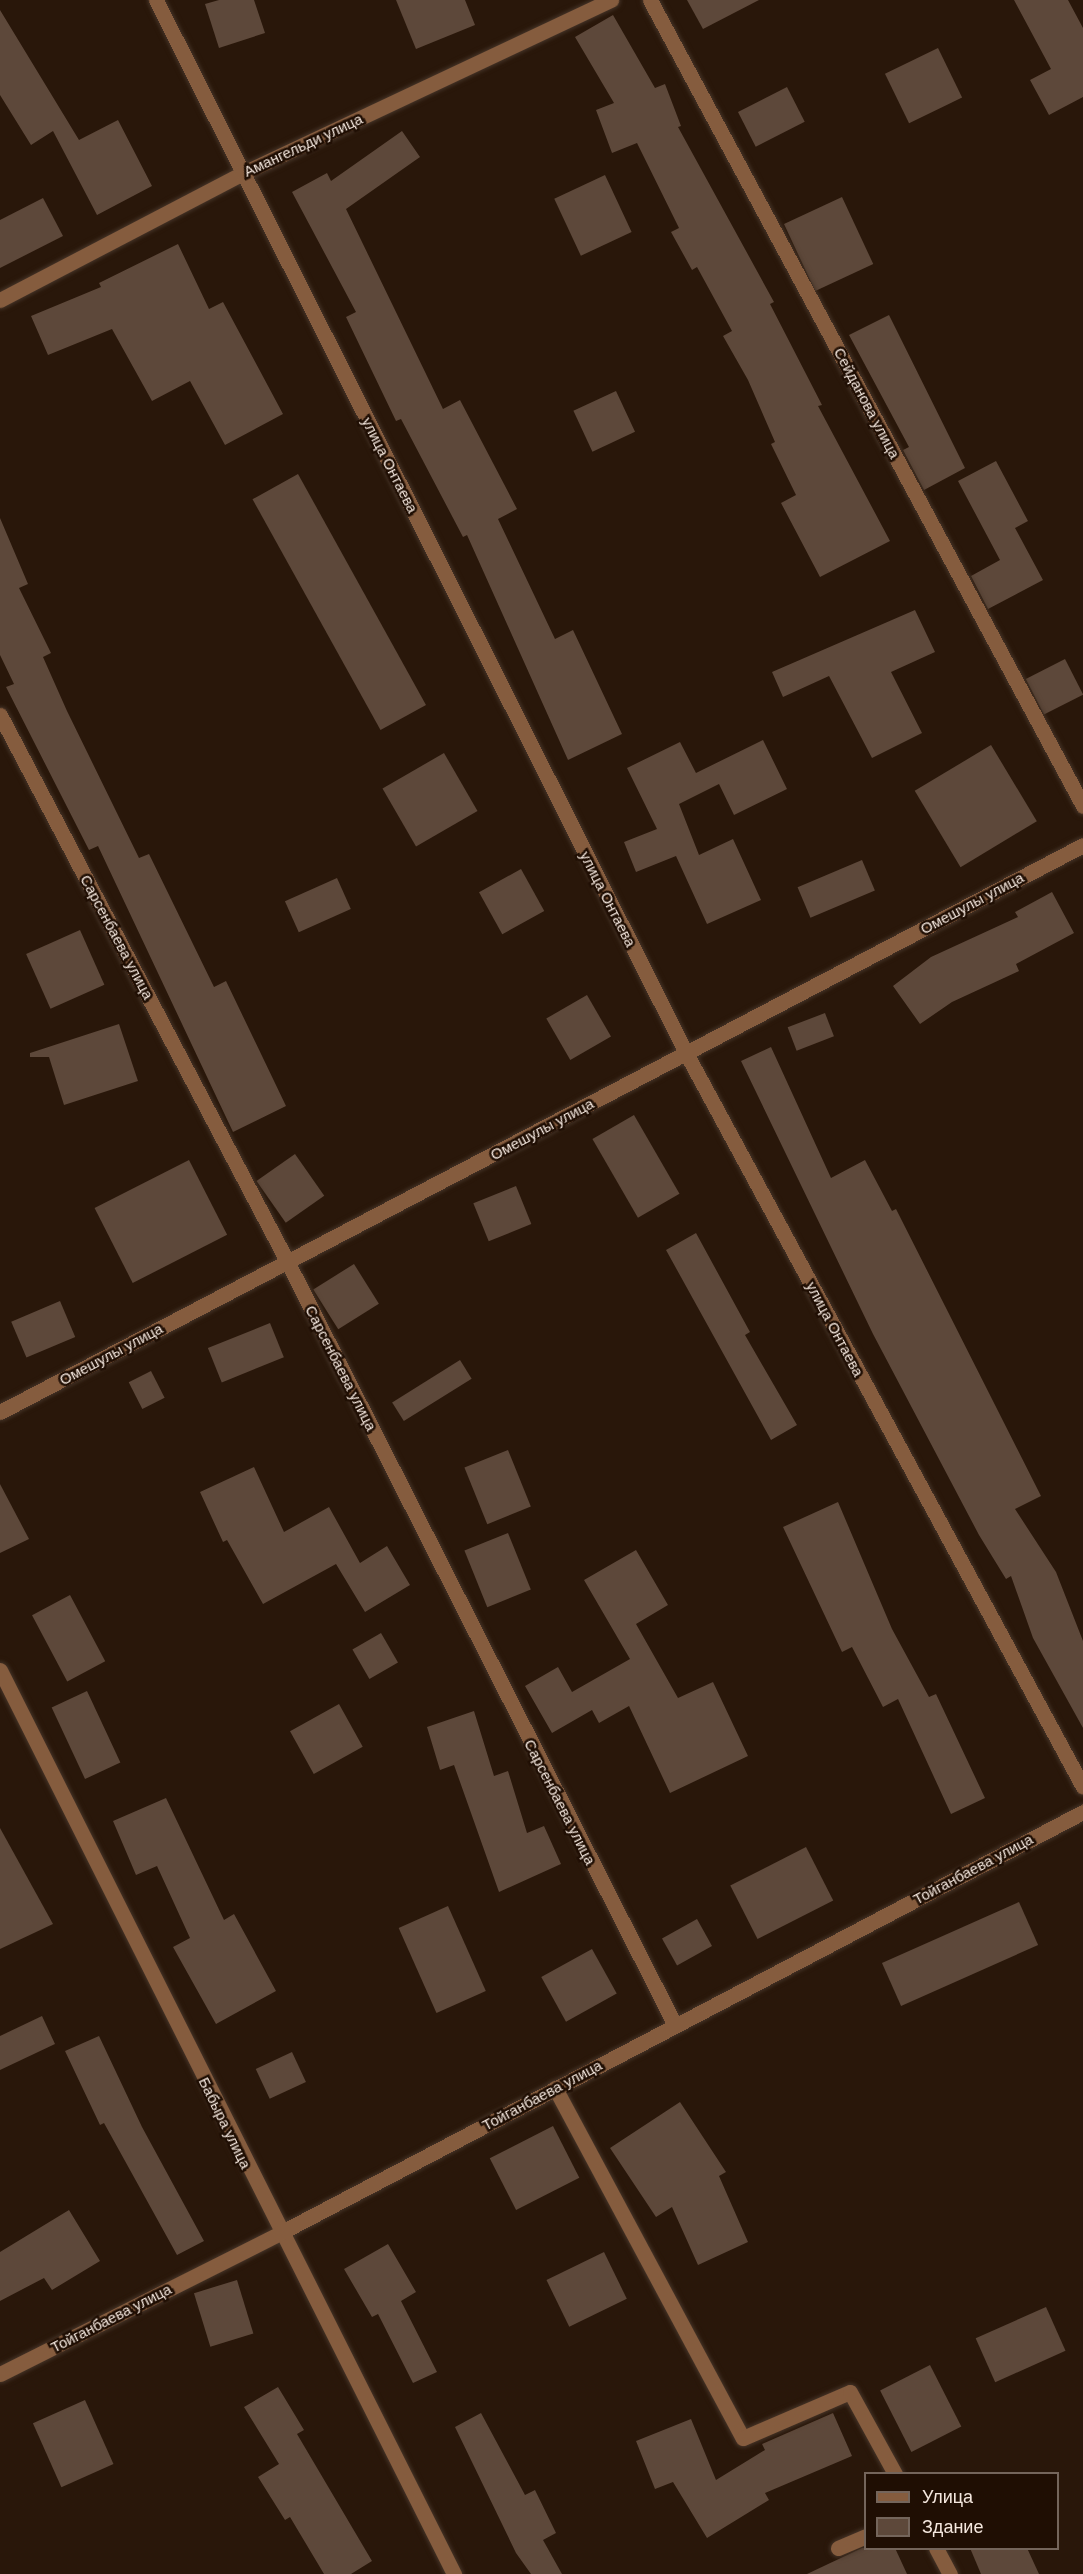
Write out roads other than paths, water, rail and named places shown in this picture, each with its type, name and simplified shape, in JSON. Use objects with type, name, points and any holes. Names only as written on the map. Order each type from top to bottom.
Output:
[{"type":"street","name":"улица Онтаева","points":[[156,0],[686,1053],[1083,1787]]},
{"type":"street","name":"Амангельди улица","points":[[0,300],[243,173],[611,0]]},
{"type":"street","name":"Сейданова улица","points":[[650,0],[1083,806]]},
{"type":"street","name":"Сарсенбаева улица","points":[[0,715],[287,1262],[675,2025]]},
{"type":"street","name":"Омешулы улица","points":[[0,1412],[1083,845]]},
{"type":"street","name":"Бабыра улица","points":[[0,1670],[280,2233],[454,2574]]},
{"type":"street","name":"Тойганбаева улица","points":[[0,2374],[280,2233],[1083,1812]]},
{"type":"street","points":[[555,2088],[743,2438],[850,2392],[894,2472]]},
{"type":"street","points":[[838,2548],[864,2537]]},
{"type":"street","points":[[937,2550],[950,2574]]}]
